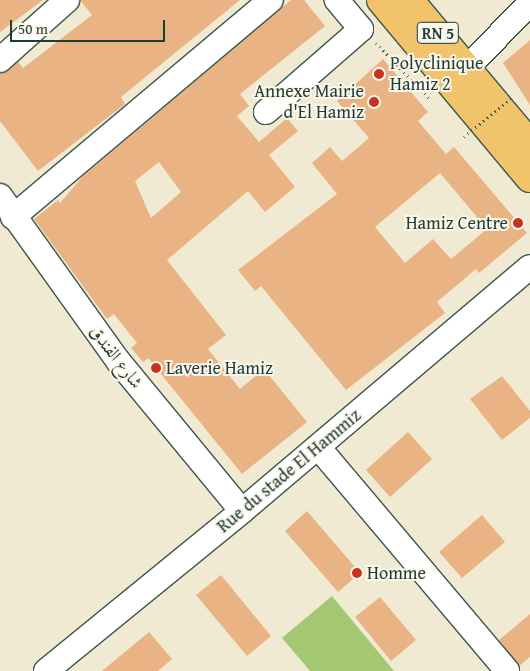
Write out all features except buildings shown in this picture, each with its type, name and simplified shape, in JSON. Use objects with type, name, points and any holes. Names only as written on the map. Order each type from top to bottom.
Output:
[{"type":"highway","name":"RN 5","points":[[387,2],[468,67],[530,144]]},
{"type":"highway","name":"RN 5","points":[[387,2],[530,178]]},
{"type":"street","points":[[0,60],[67,0]]},
{"type":"street","points":[[13,217],[271,0]]},
{"type":"street","points":[[266,112],[362,29],[337,0]]},
{"type":"street","points":[[468,67],[530,3]]},
{"type":"street","name":"شارع الفندق","points":[[0,196],[13,217],[119,362],[242,511]]},
{"type":"street","name":"Rue du stade El Hammiz","points":[[46,671],[242,511],[530,267]]},
{"type":"street","points":[[318,447],[507,671]]},
{"type":"path","points":[[362,29],[435,104]]},
{"type":"path","points":[[464,137],[512,97]]},
{"type":"green space","points":[[332,596],[394,671],[310,671],[282,638]]},
{"type":"place","name":"Polyclinique Hamiz 2","points":[[379,74]]},
{"type":"place","name":"Annexe Mairie d'El Hamiz","points":[[374,102]]},
{"type":"place","name":"Hamiz Centre","points":[[518,223]]},
{"type":"place","name":"Laverie Hamiz","points":[[156,368]]},
{"type":"place","name":"Homme","points":[[357,573]]}]
